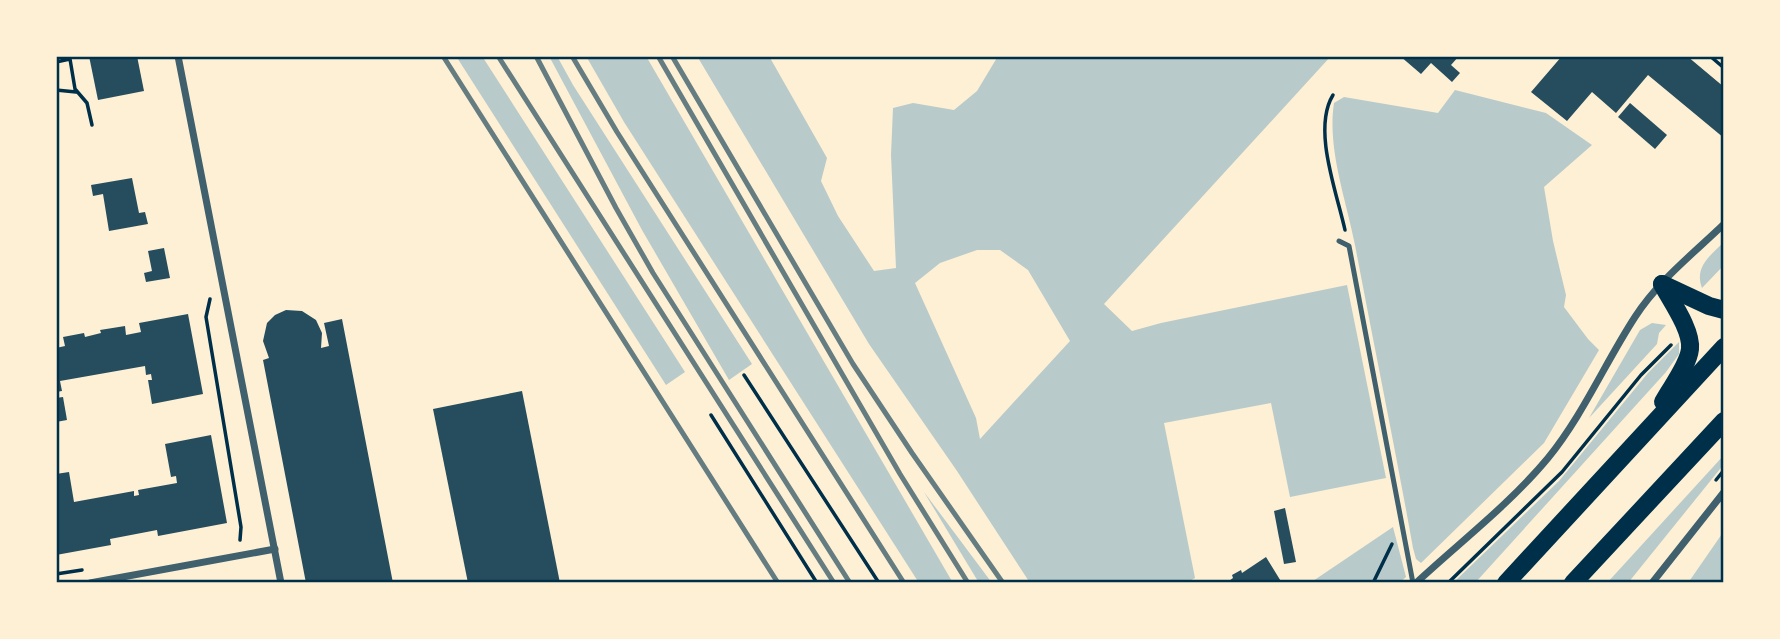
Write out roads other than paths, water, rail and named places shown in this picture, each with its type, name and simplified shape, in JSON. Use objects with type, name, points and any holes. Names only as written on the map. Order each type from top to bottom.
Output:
[{"type":"main road","points":[[1662,284],[1709,306],[1724,310]]},
{"type":"main road","points":[[1649,427],[1689,355],[1690,346],[1687,329],[1662,284]]},
{"type":"main road","points":[[1506,583],[1724,347]]},
{"type":"main road","points":[[1573,583],[1724,421]]},
{"type":"street","points":[[178,56],[281,583]]},
{"type":"street","points":[[1414,583],[1519,489],[1547,459],[1571,426],[1637,315],[1662,284],[1724,224]]},
{"type":"street","points":[[1652,583],[1724,492]]},
{"type":"street","points":[[90,583],[275,549]]},
{"type":"lane","points":[[1339,241],[1349,246],[1414,583]]},
{"type":"railway","points":[[443,56],[778,583]]},
{"type":"railway","points":[[498,56],[834,583]]},
{"type":"railway","points":[[536,56],[653,273],[850,583]]},
{"type":"railway","points":[[572,56],[617,132],[904,583]]},
{"type":"railway","points":[[658,56],[900,474],[968,583]]},
{"type":"railway","points":[[672,56],[853,364],[1003,583]]}]
